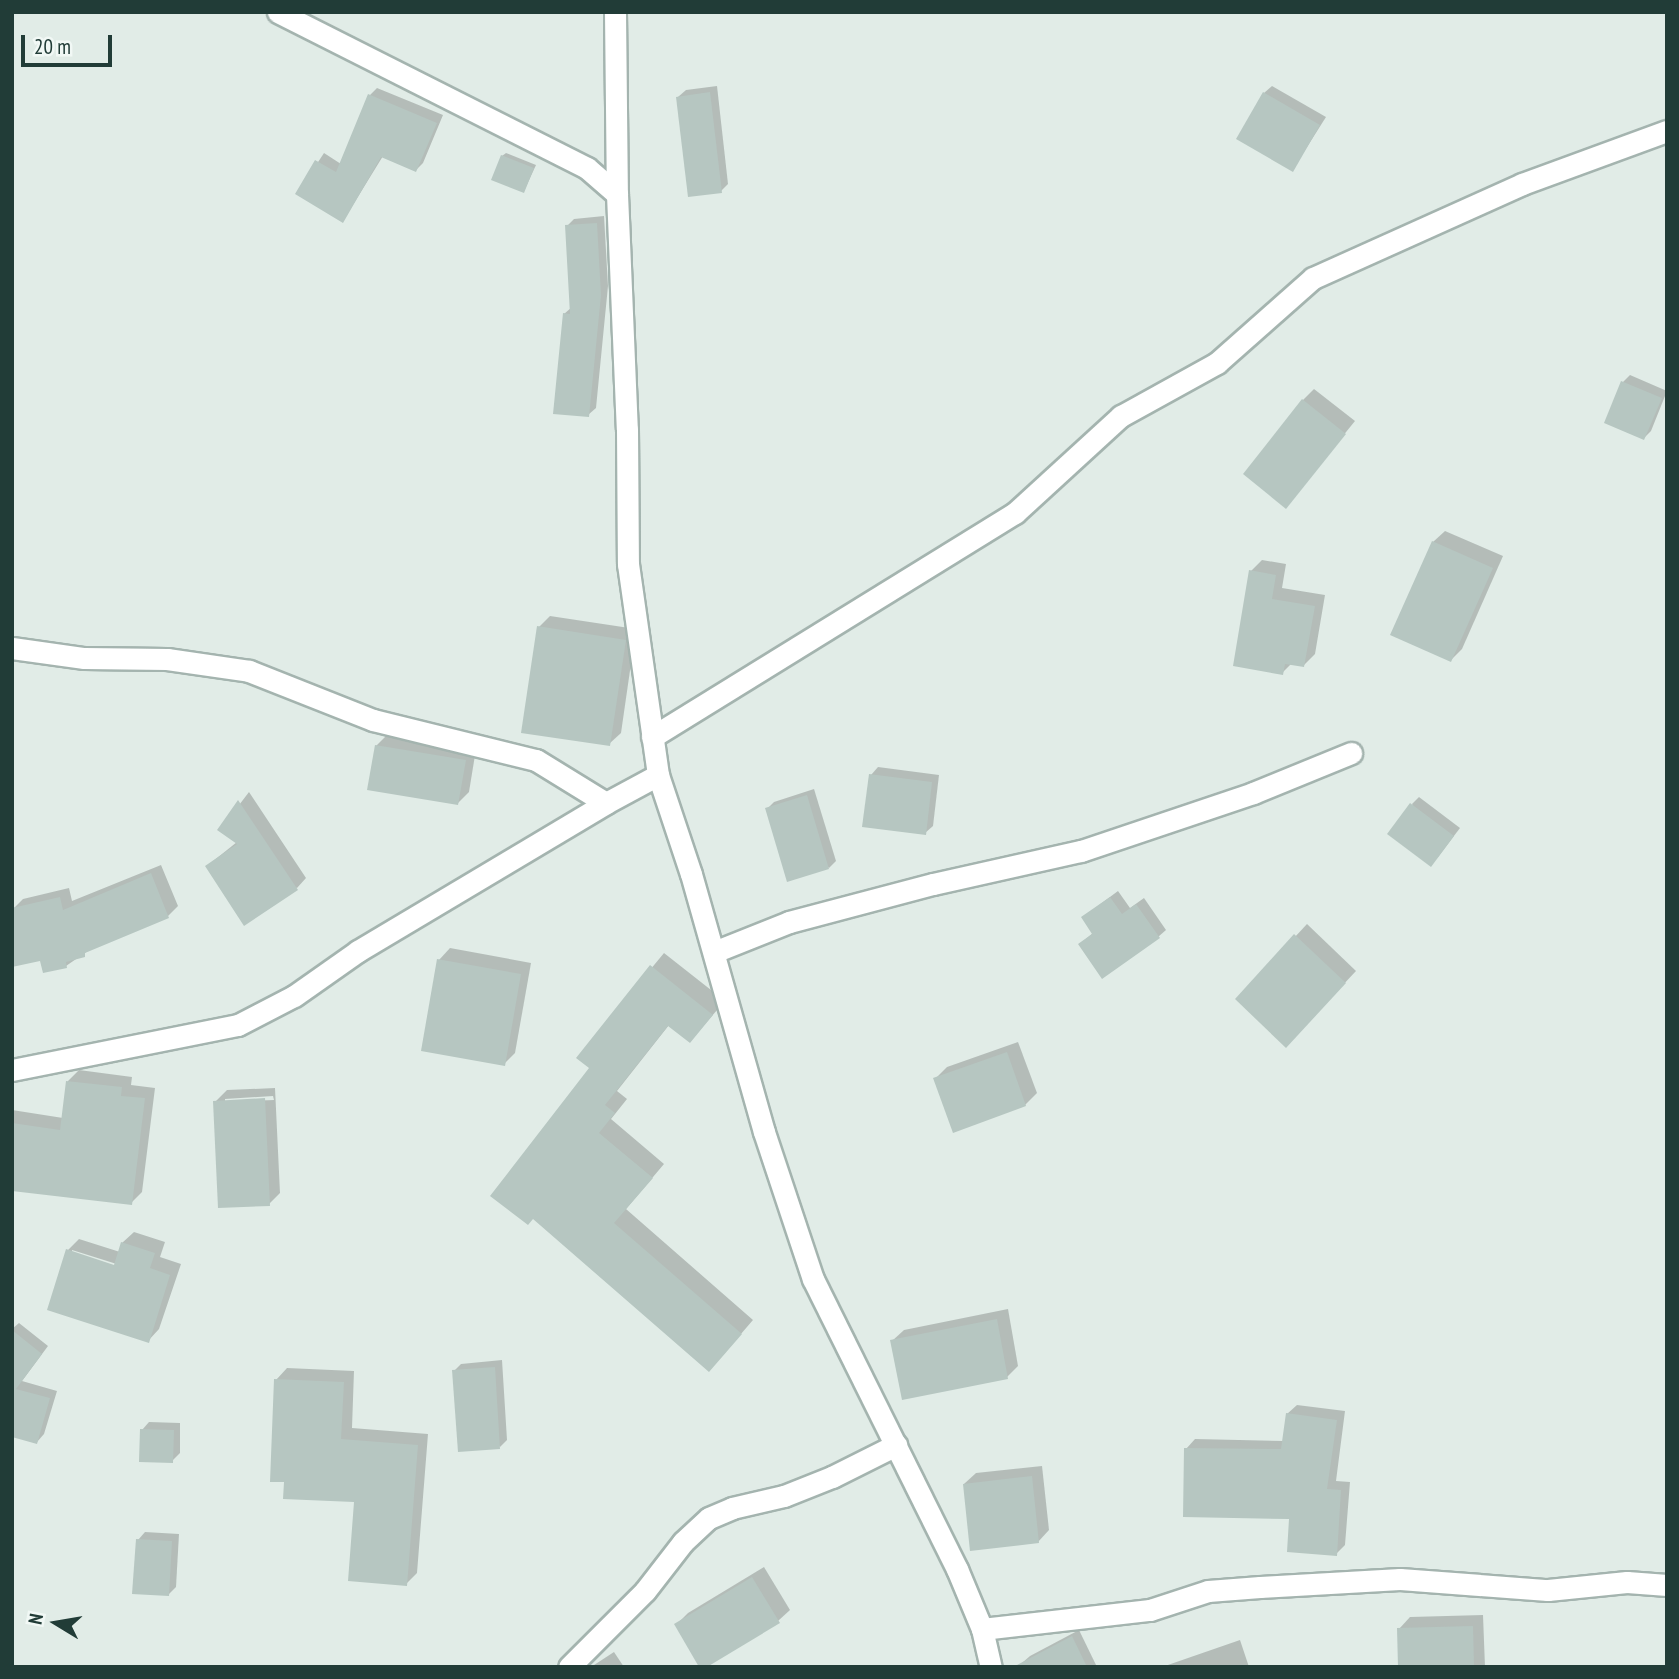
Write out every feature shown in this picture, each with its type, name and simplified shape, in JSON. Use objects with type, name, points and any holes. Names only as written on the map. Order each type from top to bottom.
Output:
[{"type":"street","points":[[278,12],[587,168],[617,194]]},
{"type":"street","points":[[615,12],[617,194],[627,429],[628,564],[658,775],[714,952],[764,1132],[813,1279],[957,1569],[982,1629],[991,1667]]},
{"type":"street","points":[[652,737],[1015,513],[1121,416],[1217,363],[1313,278],[1522,184],[1667,131]]},
{"type":"street","points":[[12,648],[84,658],[167,659],[249,671],[373,720],[536,760],[606,803]]},
{"type":"street","points":[[714,952],[789,922],[933,884],[1093,848],[1253,793],[1350,753]]},
{"type":"street","points":[[12,1070],[238,1025],[294,996],[358,951],[606,803],[658,775]]},
{"type":"street","points":[[569,1667],[645,1591],[683,1542],[709,1518],[820,1482],[896,1445]]},
{"type":"street","points":[[982,1629],[1150,1610],[1208,1591],[1273,1586],[1400,1579],[1548,1590],[1627,1582],[1667,1585]]},
{"type":"building","points":[[710,92],[722,193],[688,197],[676,97]]},
{"type":"building","points":[[1263,92],[1320,125],[1293,172],[1236,139]]},
{"type":"building","points":[[368,94],[437,123],[416,172],[381,157],[343,223],[295,194],[315,160],[336,172]]},
{"type":"building","points":[[501,155],[534,168],[524,193],[491,180]]},
{"type":"building","points":[[597,223],[601,295],[589,417],[553,414],[563,313],[570,314],[565,225]]},
{"type":"building","points":[[1621,381],[1662,398],[1644,440],[1604,423]]},
{"type":"building","points":[[1302,399],[1346,434],[1286,509],[1243,474]]},
{"type":"building","points":[[1432,541],[1493,568],[1451,662],[1390,635]]},
{"type":"building","points":[[1249,570],[1276,575],[1272,599],[1315,606],[1304,667],[1285,664],[1283,675],[1233,666]]},
{"type":"building","points":[[537,626],[626,640],[610,746],[521,733]]},
{"type":"building","points":[[375,745],[466,760],[458,805],[367,790]]},
{"type":"building","points":[[869,774],[932,782],[926,835],[862,827]]},
{"type":"building","points":[[807,795],[829,869],[787,882],[765,808]]},
{"type":"building","points":[[238,800],[298,890],[244,926],[205,866],[237,844],[217,830]]},
{"type":"building","points":[[1410,803],[1454,836],[1431,867],[1387,834]]},
{"type":"building","points":[[151,873],[169,918],[85,953],[85,957],[66,962],[67,968],[43,973],[40,961],[12,967],[12,908],[60,897],[63,910]]},
{"type":"building","points":[[1110,897],[1122,914],[1136,904],[1160,938],[1102,979],[1078,944],[1092,934],[1081,917]]},
{"type":"building","points":[[1294,934],[1346,983],[1286,1048],[1235,999]]},
{"type":"building","points":[[437,959],[521,974],[505,1066],[421,1051]]},
{"type":"building","points":[[650,965],[713,1015],[690,1043],[668,1026],[605,1105],[615,1113],[599,1133],[653,1178],[614,1223],[742,1334],[709,1372],[533,1219],[528,1225],[490,1196],[589,1068],[576,1058]]},
{"type":"building","points":[[1007,1052],[1026,1106],[953,1133],[933,1078]]},
{"type":"building","points":[[66,1081],[122,1087],[121,1096],[145,1098],[132,1205],[12,1191],[12,1123],[60,1130]]},
{"type":"building","points":[[265,1098],[270,1206],[218,1208],[213,1101]]},
{"type":"building","points":[[121,1242],[155,1253],[150,1268],[170,1275],[149,1343],[47,1310],[66,1249],[114,1265]]},
{"type":"building","points":[[997,1319],[1008,1379],[902,1400],[890,1340]]},
{"type":"building","points":[[12,1330],[42,1354],[16,1389],[50,1398],[37,1444],[12,1437]]},
{"type":"building","points":[[495,1367],[500,1449],[458,1452],[452,1370]]},
{"type":"building","points":[[274,1379],[344,1382],[341,1439],[418,1445],[407,1586],[348,1581],[354,1502],[283,1499],[284,1482],[270,1482]]},
{"type":"building","points":[[1286,1413],[1337,1420],[1327,1489],[1341,1490],[1337,1556],[1287,1552],[1289,1519],[1183,1517],[1184,1448],[1281,1449]]},
{"type":"building","points":[[140,1429],[174,1430],[173,1463],[139,1462]]},
{"type":"building","points":[[1032,1476],[1039,1543],[970,1551],[963,1484]]},
{"type":"building","points":[[136,1539],[172,1541],[169,1596],[132,1594]]},
{"type":"building","points":[[752,1577],[780,1623],[707,1667],[699,1667],[674,1624]]},
{"type":"building","points":[[1473,1626],[1474,1667],[1398,1667],[1397,1628]]},
{"type":"building","points":[[1072,1636],[1087,1667],[1013,1667]]}]
